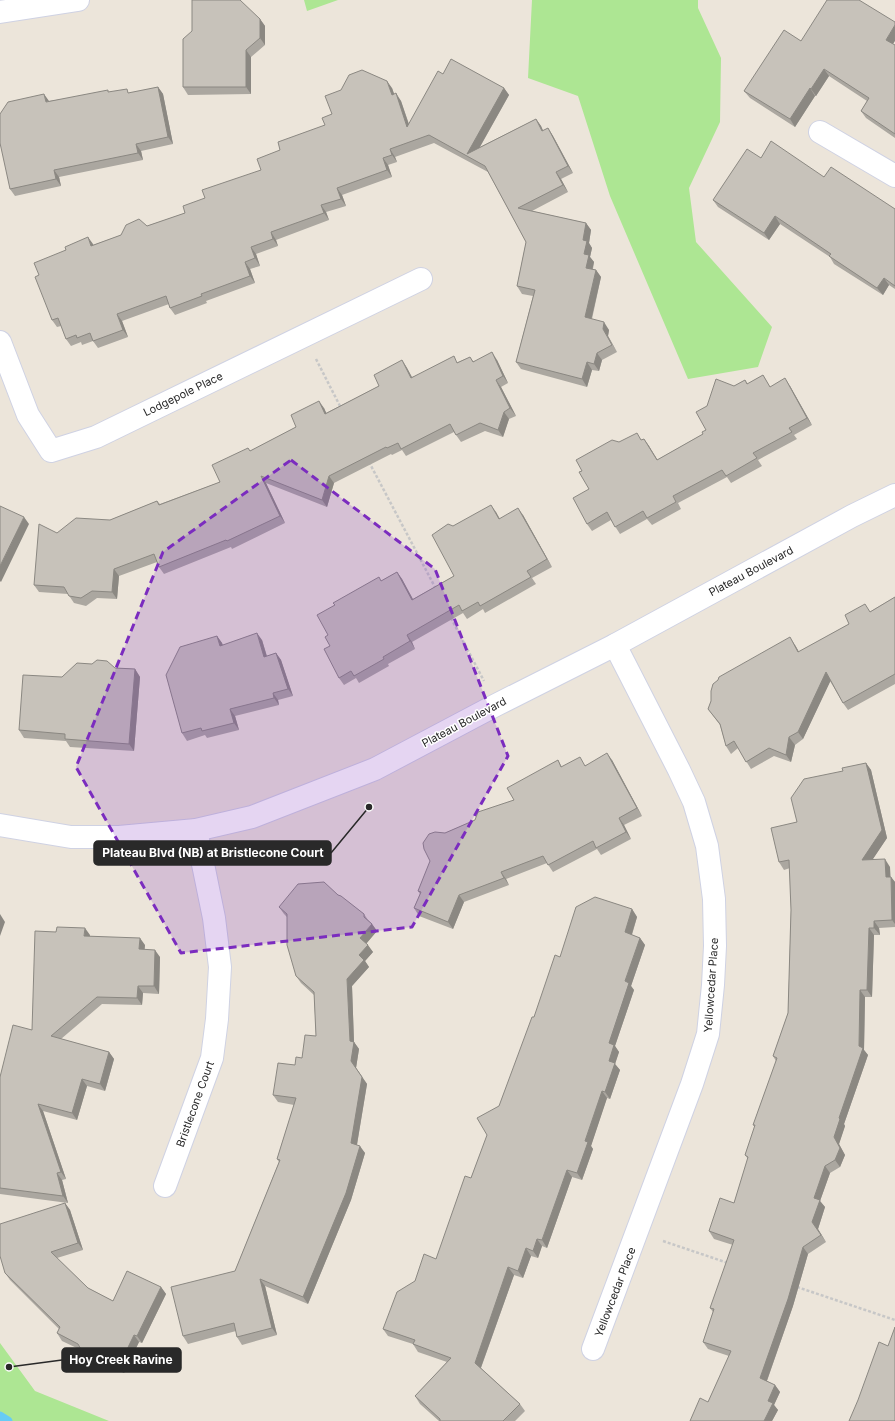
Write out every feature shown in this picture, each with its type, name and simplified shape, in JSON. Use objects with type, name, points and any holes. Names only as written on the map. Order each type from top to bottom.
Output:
[{"type":"street","points":[[0,12],[78,0]]},
{"type":"street","points":[[820,132],[895,176]]},
{"type":"street","name":"Lodgepole Place","points":[[0,342],[28,415],[52,451],[96,437],[421,279]]},
{"type":"street","name":"Plateau Boulevard","points":[[0,826],[71,837],[119,837],[196,830],[252,817],[375,769],[496,705],[615,645],[895,494]]},
{"type":"street","name":"Yellowcedar Place","points":[[593,1349],[638,1232],[692,1084],[708,1034],[715,946],[714,899],[707,846],[694,802],[615,645]]},
{"type":"street","name":"Bristlecone Court","points":[[165,1186],[212,1058],[217,1019],[220,967],[214,918],[196,830]]},
{"type":"path","points":[[304,335],[342,411]]},
{"type":"path","points":[[368,460],[437,592]]},
{"type":"path","points":[[448,613],[496,705]]},
{"type":"path","points":[[638,1232],[728,1263]]},
{"type":"path","points":[[796,1286],[895,1320]]},
{"type":"highlighted area","points":[[291,460],[435,569],[508,756],[412,927],[181,953],[76,767],[163,552]]},
{"type":"green space","points":[[304,0],[338,0],[307,11]]},
{"type":"green space","points":[[532,0],[698,0],[698,8],[721,58],[720,122],[689,188],[696,242],[772,327],[758,367],[688,379],[610,196],[578,96],[528,78]]},
{"type":"green space","points":[[0,1343],[35,1391],[109,1421],[0,1421]]},
{"type":"building","points":[[192,0],[240,0],[260,19],[260,38],[246,50],[246,87],[183,87],[183,39],[192,31]]},
{"type":"building","points":[[827,0],[859,0],[895,22],[895,25],[886,40],[895,45],[895,134],[861,111],[869,98],[824,69],[790,119],[744,91],[784,30],[801,41]]},
{"type":"building","points":[[451,59],[504,88],[467,154],[536,119],[542,131],[548,128],[568,166],[556,172],[563,185],[518,208],[586,223],[583,240],[587,241],[584,254],[589,255],[586,268],[596,270],[585,317],[604,322],[603,329],[612,345],[597,353],[594,364],[587,362],[582,379],[516,362],[535,290],[517,286],[526,242],[485,166],[429,135],[390,149],[392,155],[383,158],[387,170],[337,188],[341,199],[321,205],[324,213],[271,232],[273,239],[251,247],[255,258],[245,262],[250,276],[201,294],[202,296],[170,308],[166,296],[117,314],[123,330],[93,341],[90,333],[77,338],[76,335],[66,339],[58,318],[52,320],[35,277],[39,275],[34,263],[66,250],[65,247],[88,237],[91,246],[121,235],[126,225],[139,219],[147,226],[185,213],[183,206],[205,198],[202,190],[261,170],[257,159],[280,150],[278,142],[325,125],[322,118],[332,114],[325,96],[341,90],[349,75],[362,70],[387,81],[392,95],[396,93],[407,127],[438,71],[443,74]]},
{"type":"building","points":[[158,87],[168,137],[136,144],[138,153],[54,170],[56,179],[10,189],[0,143],[0,114],[8,102],[44,94],[46,102],[108,90],[108,92],[127,89],[128,93]]},
{"type":"building","points":[[771,141],[824,177],[831,167],[895,209],[895,286],[884,278],[877,288],[829,256],[831,254],[775,216],[764,233],[713,200],[747,149],[761,158]]},
{"type":"building","points":[[492,352],[503,376],[496,380],[510,408],[504,412],[498,430],[480,423],[456,435],[450,424],[401,449],[398,443],[387,448],[386,447],[329,476],[322,500],[261,476],[280,516],[227,541],[226,540],[159,567],[154,554],[114,569],[112,592],[92,591],[81,598],[69,596],[64,587],[34,585],[39,524],[57,533],[76,518],[110,520],[157,501],[159,505],[220,482],[212,465],[248,448],[250,451],[296,427],[291,415],[319,401],[325,414],[379,386],[374,375],[402,360],[411,378],[454,356],[457,363],[470,357],[473,362]]},
{"type":"building","points":[[763,375],[770,387],[785,378],[807,418],[789,428],[792,432],[753,453],[757,458],[726,476],[722,470],[673,496],[676,502],[647,518],[643,511],[615,527],[607,512],[587,524],[573,498],[589,489],[579,472],[582,471],[576,460],[612,440],[619,442],[637,433],[641,440],[644,439],[657,460],[703,434],[702,432],[706,430],[696,412],[707,406],[716,379],[734,386],[745,380],[747,384]]},
{"type":"building","points":[[491,505],[499,519],[518,508],[547,559],[527,571],[531,577],[480,606],[478,602],[462,611],[459,605],[407,635],[410,641],[383,657],[384,659],[354,676],[351,671],[339,678],[324,649],[330,646],[325,637],[328,635],[317,615],[335,605],[333,603],[379,577],[381,581],[397,572],[412,600],[454,576],[432,535],[448,524],[453,526]]},
{"type":"building","points":[[0,506],[24,517],[0,566]]},
{"type":"building","points":[[895,597],[895,674],[843,703],[826,672],[798,732],[789,737],[786,755],[769,748],[746,762],[734,741],[726,746],[720,724],[708,709],[711,701],[713,684],[719,677],[790,637],[798,652],[849,624],[845,615],[865,604],[870,612]]},
{"type":"building","points":[[257,633],[264,657],[276,653],[288,689],[273,693],[274,698],[230,709],[234,723],[202,731],[201,728],[182,733],[166,675],[180,647],[217,636],[220,646]]},
{"type":"building","points":[[97,660],[107,661],[115,668],[135,669],[129,744],[65,739],[65,734],[19,730],[23,675],[62,677],[77,663],[92,664]]},
{"type":"building","points":[[607,753],[637,808],[619,818],[626,832],[596,848],[593,841],[548,865],[543,856],[501,872],[504,878],[459,895],[448,922],[414,908],[421,892],[418,891],[430,861],[424,849],[423,843],[429,834],[435,832],[445,833],[475,820],[478,812],[514,800],[507,788],[558,760],[561,767],[580,757],[585,766]]},
{"type":"building","points":[[866,763],[882,830],[862,860],[885,859],[886,877],[891,877],[892,920],[874,921],[874,928],[869,928],[867,990],[860,990],[859,1046],[863,1048],[834,1137],[840,1148],[835,1160],[825,1166],[814,1198],[820,1200],[812,1222],[821,1235],[803,1247],[788,1299],[760,1378],[775,1385],[768,1401],[773,1403],[764,1421],[690,1421],[700,1398],[708,1402],[731,1351],[703,1342],[714,1309],[710,1308],[734,1240],[709,1231],[720,1198],[734,1203],[748,1157],[745,1155],[755,1125],[753,1125],[777,1058],[773,1056],[788,1013],[791,910],[789,860],[779,862],[771,828],[797,822],[791,798],[804,779],[843,771],[842,768]]},
{"type":"building","points":[[324,882],[338,895],[364,914],[364,917],[372,924],[360,938],[368,945],[359,955],[364,960],[347,979],[350,1041],[354,1042],[351,1061],[362,1077],[351,1143],[360,1146],[346,1193],[303,1297],[260,1279],[272,1328],[237,1337],[234,1323],[183,1336],[171,1287],[235,1271],[280,1160],[277,1159],[296,1098],[273,1095],[278,1063],[295,1065],[296,1057],[302,1058],[305,1035],[316,1036],[314,992],[296,976],[287,945],[287,914],[279,907],[298,884]]},
{"type":"building","points":[[595,897],[632,909],[625,932],[640,938],[625,981],[629,983],[609,1043],[614,1045],[609,1061],[615,1063],[605,1092],[602,1091],[585,1141],[588,1142],[577,1173],[567,1170],[542,1240],[537,1239],[533,1251],[526,1248],[518,1271],[508,1267],[475,1363],[520,1404],[503,1421],[440,1421],[440,1419],[415,1396],[451,1358],[413,1344],[415,1340],[383,1329],[397,1292],[415,1281],[424,1254],[436,1259],[465,1176],[471,1178],[487,1135],[477,1118],[499,1106],[532,1017],[534,1017],[555,955],[560,957],[576,907]]},
{"type":"building","points":[[57,927],[85,928],[84,936],[140,938],[139,949],[155,950],[154,986],[138,986],[137,998],[97,997],[51,1036],[109,1052],[100,1084],[82,1079],[72,1113],[38,1104],[61,1172],[57,1173],[63,1196],[0,1188],[0,1077],[13,1025],[32,1030],[35,931],[56,932]]},
{"type":"building","points":[[65,1203],[78,1243],[51,1252],[88,1288],[113,1301],[127,1271],[161,1287],[137,1336],[134,1335],[119,1366],[110,1362],[94,1362],[86,1358],[78,1344],[57,1333],[60,1327],[5,1273],[0,1256],[0,1224]]},
{"type":"building","points":[[895,1327],[895,1421],[849,1421],[879,1342],[888,1346]]},
{"type":"waterway","points":[[0,1416],[8,1421]]},
{"type":"place","name":"Plateau Blvd (NB) at Bristlecone Court","points":[[369,807]]},
{"type":"place","name":"Hoy Creek Ravine","points":[[9,1367]]}]
